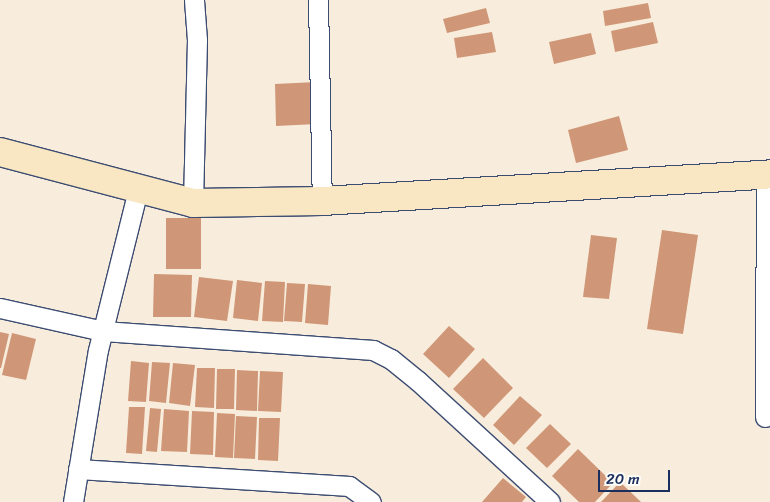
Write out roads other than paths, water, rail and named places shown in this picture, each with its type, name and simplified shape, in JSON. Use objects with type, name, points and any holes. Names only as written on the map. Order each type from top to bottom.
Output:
[{"type":"main road","points":[[0,152],[193,202],[322,201],[768,174]]},
{"type":"street","points":[[193,202],[197,40],[194,0]]},
{"type":"street","points":[[318,0],[322,201]]},
{"type":"street","points":[[765,417],[768,174]]},
{"type":"street","points":[[73,502],[104,331],[138,189]]},
{"type":"street","points":[[0,308],[104,331],[373,350],[391,359],[418,381],[550,502]]},
{"type":"street","points":[[78,469],[350,486],[370,502]]}]
